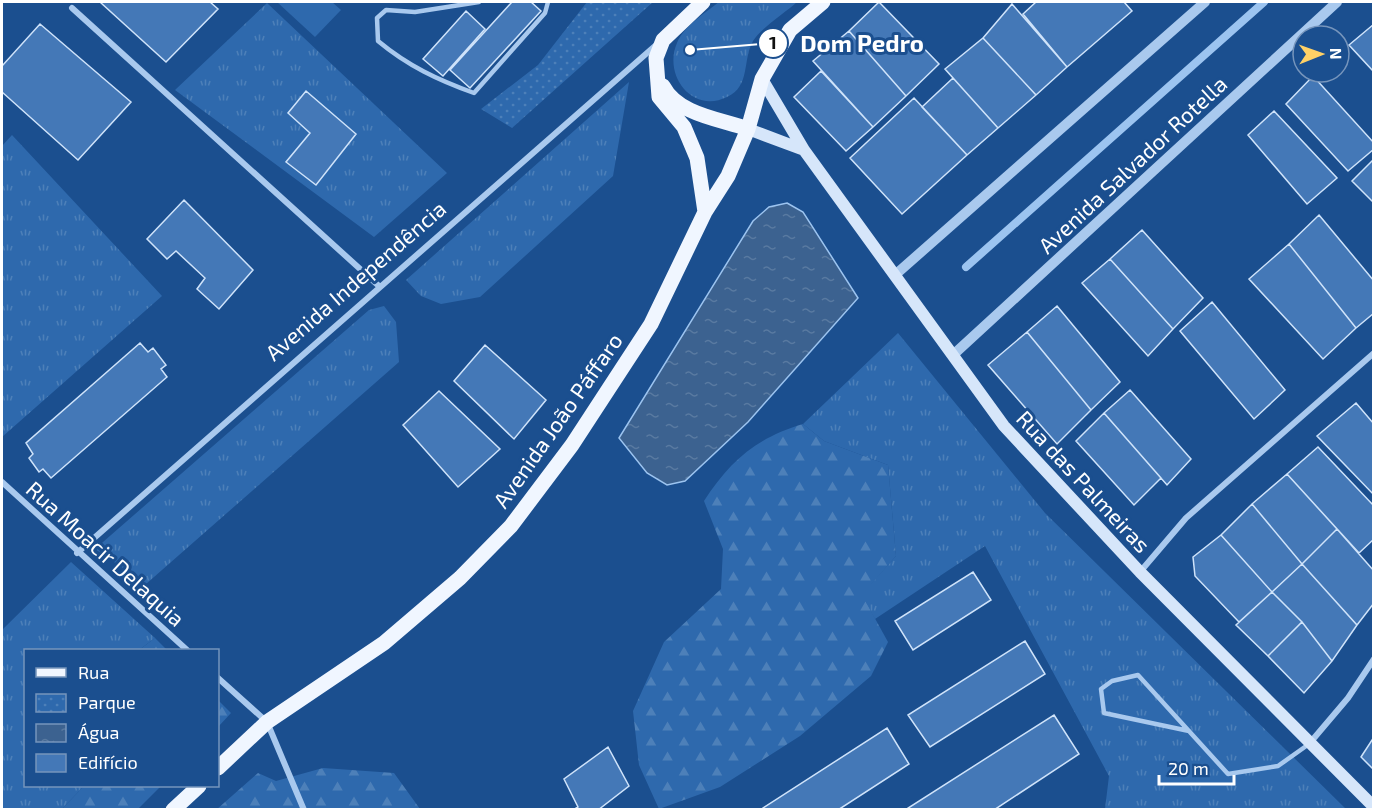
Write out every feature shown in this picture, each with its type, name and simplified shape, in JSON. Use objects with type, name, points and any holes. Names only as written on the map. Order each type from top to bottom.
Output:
[{"type":"main road","name":"Avenida Independência","points":[[663,40],[703,2]]},
{"type":"main road","points":[[748,129],[762,79],[790,30],[823,2]]},
{"type":"main road","points":[[663,40],[656,58],[659,97],[684,127],[697,158],[705,212]]},
{"type":"main road","points":[[657,73],[668,95],[691,111],[804,150]]},
{"type":"main road","name":"Rua das Palmeiras","points":[[762,79],[804,150],[1004,426],[1140,572],[1374,807]]},
{"type":"main road","name":"Avenida João Páffaro","points":[[219,767],[267,722],[384,643],[460,578],[510,526],[572,445],[651,324],[705,212],[728,176],[748,129]]},
{"type":"main road","points":[[173,810],[198,787]]},
{"type":"street","points":[[895,275],[1205,2]]},
{"type":"street","name":"Avenida Salvador Rotella","points":[[953,355],[1337,2]]},
{"type":"street","points":[[72,8],[380,287]]},
{"type":"street","name":"Avenida Independência","points":[[76,553],[663,40]]},
{"type":"street","points":[[1140,572],[1186,518],[1374,353]]},
{"type":"street","name":"Rua Moacir Delaquia","points":[[2,482],[76,553],[184,649]]},
{"type":"street","points":[[1309,744],[1348,698],[1374,659]]},
{"type":"street","points":[[219,679],[267,722],[304,810]]},
{"type":"lane","points":[[479,2],[415,12],[386,10],[377,18],[378,41],[405,63],[440,81],[474,93],[545,13],[548,2]]},
{"type":"lane","points":[[1189,731],[1104,713],[1101,690],[1112,681],[1138,675],[1189,731],[1228,774],[1278,766],[1309,744]]},
{"type":"green space","points":[[277,2],[332,2],[341,10],[315,37]]},
{"type":"green space","points":[[587,2],[653,2],[512,128],[481,109],[538,65]]},
{"type":"green space","points":[[719,2],[797,2],[756,36],[750,48],[743,79],[735,92],[714,101],[702,100],[692,96],[677,79],[674,55],[677,43],[685,31],[695,20]]},
{"type":"green space","points":[[267,3],[447,173],[374,237],[175,90]]},
{"type":"green space","points":[[629,82],[613,176],[480,297],[441,304],[421,296],[406,280]]},
{"type":"green space","points":[[12,135],[162,296],[2,437],[2,146]]},
{"type":"green space","points":[[384,306],[396,322],[399,362],[146,584],[95,549],[369,310]]},
{"type":"green space","points":[[898,333],[1045,513],[1346,809],[1105,809],[1109,776],[985,546],[875,619],[861,595],[896,556],[888,465],[824,441],[803,424]]},
{"type":"green space","points":[[803,424],[824,441],[888,465],[896,556],[862,595],[888,642],[871,676],[800,736],[720,787],[659,809],[639,765],[633,711],[664,642],[721,589],[723,549],[704,501],[724,474],[746,453],[771,436]]},
{"type":"green space","points":[[71,562],[155,638],[140,649],[24,649],[24,787],[83,787],[62,809],[2,810],[2,630]]},
{"type":"green space","points":[[155,638],[166,649],[140,649]]},
{"type":"green space","points":[[219,701],[231,713],[219,726]]},
{"type":"green space","points":[[323,768],[394,773],[420,809],[216,810],[258,773],[276,781]]},
{"type":"green space","points":[[83,787],[160,787],[138,809],[62,809]]},
{"type":"water","points":[[787,203],[803,212],[858,298],[748,422],[685,481],[667,485],[647,473],[619,438],[753,221],[769,207]]},
{"type":"building","points":[[100,2],[210,2],[218,9],[166,62]]},
{"type":"building","points":[[512,2],[531,2],[541,11],[470,88],[450,70]]},
{"type":"building","points":[[879,2],[939,64],[906,96],[849,31]]},
{"type":"building","points":[[1036,2],[1124,2],[1132,11],[1067,67],[1023,14]]},
{"type":"building","points":[[1012,4],[1067,67],[1036,95],[983,38]]},
{"type":"building","points":[[466,11],[485,29],[443,76],[423,59]]},
{"type":"building","points":[[40,24],[131,102],[78,160],[2,92],[2,66]]},
{"type":"building","points":[[1374,24],[1374,72],[1351,47],[1351,43]]},
{"type":"building","points":[[849,31],[906,96],[873,127],[813,61]]},
{"type":"building","points":[[983,38],[1036,95],[998,128],[945,69]]},
{"type":"building","points":[[821,71],[873,127],[846,151],[794,97]]},
{"type":"building","points":[[953,78],[998,128],[967,155],[922,107]]},
{"type":"building","points":[[1305,84],[1320,84],[1374,143],[1374,149],[1348,171],[1286,104]]},
{"type":"building","points":[[306,91],[356,134],[316,185],[286,162],[310,133],[288,113]]},
{"type":"building","points":[[914,98],[967,155],[902,214],[850,158]]},
{"type":"building","points":[[1274,111],[1337,178],[1307,204],[1248,135]]},
{"type":"building","points":[[1374,159],[1374,203],[1352,181]]},
{"type":"building","points":[[184,200],[253,270],[219,309],[197,289],[205,278],[176,251],[167,259],[147,239]]},
{"type":"building","points":[[1319,215],[1374,281],[1374,313],[1356,328],[1289,244]]},
{"type":"building","points":[[1142,230],[1203,298],[1173,329],[1110,259]]},
{"type":"building","points":[[1289,244],[1356,328],[1323,359],[1249,279]]},
{"type":"building","points":[[1110,259],[1173,329],[1148,356],[1082,283]]},
{"type":"building","points":[[1212,302],[1285,390],[1254,419],[1180,331]]},
{"type":"building","points":[[1057,306],[1120,382],[1091,410],[1027,332]]},
{"type":"building","points":[[1027,332],[1091,410],[1057,444],[988,365]]},
{"type":"building","points":[[140,343],[148,352],[153,348],[166,365],[161,369],[167,377],[51,478],[43,469],[39,472],[29,458],[33,454],[26,443]]},
{"type":"building","points":[[485,345],[546,400],[514,439],[454,381]]},
{"type":"building","points":[[1130,390],[1191,459],[1167,485],[1104,413]]},
{"type":"building","points":[[439,391],[500,449],[458,487],[403,425]]},
{"type":"building","points":[[1356,403],[1374,424],[1374,495],[1317,436]]},
{"type":"building","points":[[1104,413],[1161,478],[1134,505],[1076,441]]},
{"type":"building","points":[[1318,447],[1374,506],[1374,539],[1359,553],[1287,474]]},
{"type":"building","points":[[1287,474],[1337,529],[1302,564],[1252,504]]},
{"type":"building","points":[[1252,504],[1302,564],[1272,592],[1221,535]]},
{"type":"building","points":[[1337,529],[1374,571],[1374,603],[1357,625],[1302,564]]},
{"type":"building","points":[[1221,535],[1272,592],[1239,622],[1195,576],[1193,557]]},
{"type":"building","points":[[1302,564],[1357,625],[1332,661],[1302,622],[1272,592]]},
{"type":"building","points":[[973,572],[991,600],[913,650],[895,621]]},
{"type":"building","points":[[1272,592],[1302,622],[1268,656],[1236,625]]},
{"type":"building","points":[[1302,622],[1332,661],[1304,693],[1268,656]]},
{"type":"building","points":[[1025,641],[1045,674],[930,747],[908,715]]},
{"type":"building","points":[[1054,715],[1079,754],[994,810],[905,810]]},
{"type":"building","points":[[887,728],[909,764],[838,810],[760,810]]},
{"type":"building","points":[[1374,737],[1374,770],[1361,757]]},
{"type":"building","points":[[608,747],[629,786],[598,810],[573,810],[578,807],[564,779]]},
{"type":"waterway","points":[[966,267],[1264,2]]},
{"type":"place","name":"Dom Pedro","points":[[690,50]]}]
